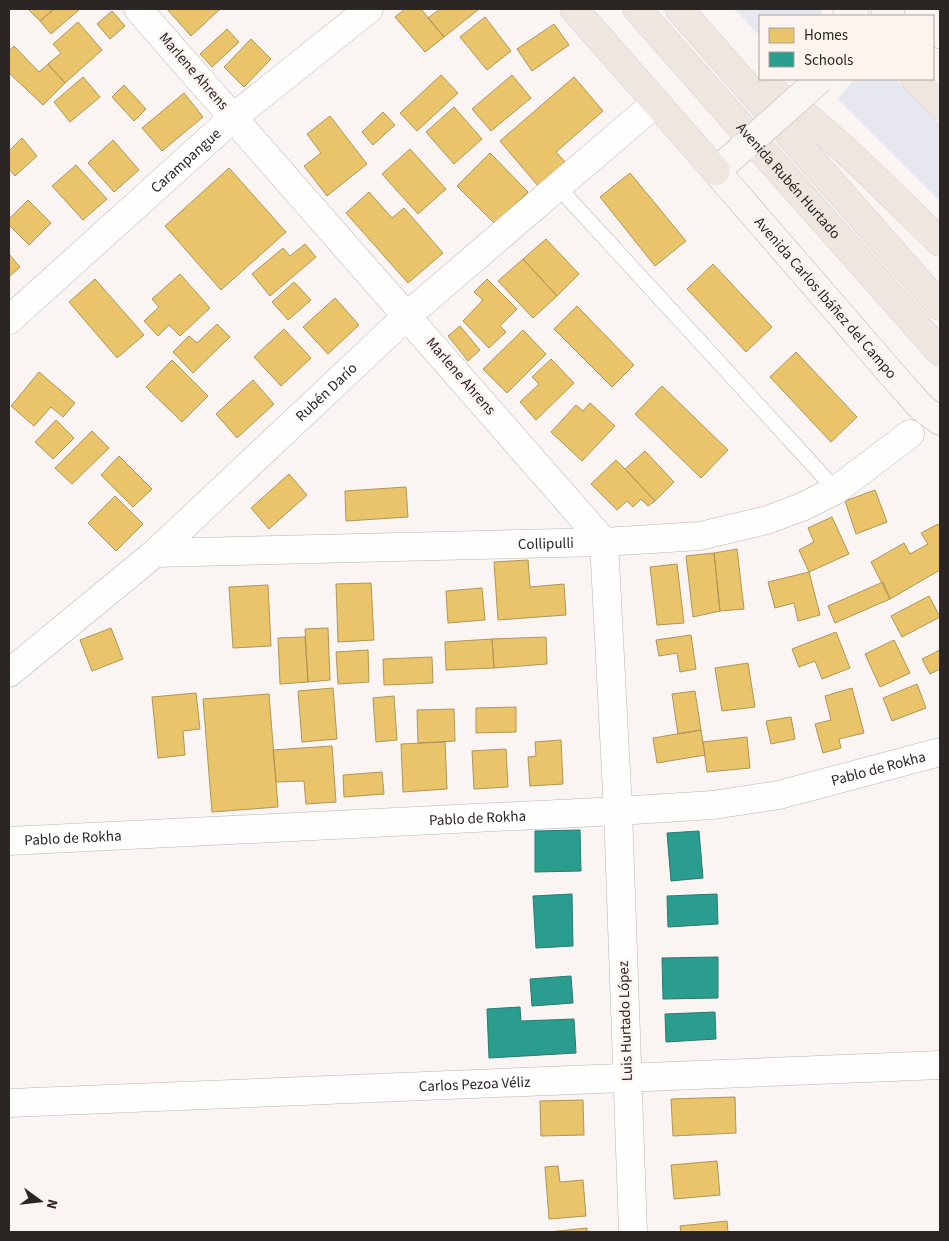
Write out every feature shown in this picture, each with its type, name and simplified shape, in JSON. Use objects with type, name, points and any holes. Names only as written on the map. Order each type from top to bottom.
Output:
[{"type":"highway","points":[[574,9],[716,171]]},
{"type":"highway","name":"Avenida Rubén Hurtado","points":[[637,9],[940,352]]},
{"type":"highway","points":[[679,9],[940,306]]},
{"type":"highway","points":[[717,51],[803,112],[940,242]]},
{"type":"highway","points":[[916,80],[940,105]]},
{"type":"main road","points":[[716,171],[819,80]]},
{"type":"main road","name":"Avenida Carlos Ibáñez del Campo","points":[[716,171],[922,408],[940,421]]},
{"type":"street","name":"Marlene Ahrens","points":[[138,9],[408,315],[604,542]]},
{"type":"street","name":"Carampangue","points":[[9,320],[234,117],[369,9]]},
{"type":"street","name":"Rubén Darío","points":[[9,673],[155,553],[408,315],[644,113]]},
{"type":"street","name":"Collipulli","points":[[155,553],[604,542],[668,539],[731,530],[793,510],[836,490],[910,434]]},
{"type":"street","points":[[604,542],[618,811]]},
{"type":"street","name":"Pablo de Rokha","points":[[9,841],[713,805],[779,795],[940,752]]},
{"type":"street","name":"Luis Hurtado López","points":[[618,811],[633,1232]]},
{"type":"street","name":"Carlos Pezoa Véliz","points":[[9,1103],[940,1065]]},
{"type":"lane","points":[[558,187],[836,490]]},
{"type":"shaded area","points":[[734,9],[820,9],[823,15],[759,15],[759,35]]},
{"type":"shaded area","points":[[853,80],[896,80],[940,124],[940,201],[838,99]]},
{"type":"building: Homes","points":[[28,9],[54,9],[40,21]]},
{"type":"building: Homes","points":[[54,9],[80,9],[51,34],[40,21]]},
{"type":"building: Homes","points":[[167,9],[220,9],[191,36]]},
{"type":"building: Homes","points":[[405,9],[421,9],[444,37],[425,52],[395,17]]},
{"type":"building: Homes","points":[[440,9],[479,9],[444,37],[428,18]]},
{"type":"building: Homes","points":[[112,11],[125,26],[110,39],[97,24]]},
{"type":"building: Homes","points":[[485,17],[511,51],[487,70],[460,37]]},
{"type":"building: Homes","points":[[78,22],[102,50],[65,83],[48,64],[61,53],[53,44]]},
{"type":"building: Homes","points":[[554,24],[569,45],[532,71],[517,49]]},
{"type":"building: Homes","points":[[227,29],[239,42],[212,67],[200,54]]},
{"type":"building: Homes","points":[[251,39],[271,59],[244,87],[224,67]]},
{"type":"building: Homes","points":[[14,46],[39,72],[48,64],[65,83],[43,105],[9,73],[9,51]]},
{"type":"building: Homes","points":[[441,75],[458,93],[417,131],[400,113]]},
{"type":"building: Homes","points":[[512,75],[531,98],[491,131],[472,109]]},
{"type":"building: Homes","points":[[83,77],[100,97],[70,122],[54,102]]},
{"type":"building: Homes","points":[[574,77],[603,111],[556,152],[566,163],[539,187],[500,141]]},
{"type":"building: Homes","points":[[124,85],[146,109],[134,121],[112,97]]},
{"type":"building: Homes","points":[[184,93],[203,117],[162,151],[142,128]]},
{"type":"building: Homes","points":[[454,107],[482,139],[454,164],[426,132]]},
{"type":"building: Homes","points":[[383,112],[395,125],[373,145],[362,132]]},
{"type":"building: Homes","points":[[330,116],[367,164],[327,196],[304,166],[321,153],[307,134]]},
{"type":"building: Homes","points":[[22,138],[37,156],[15,176],[9,169],[9,151]]},
{"type":"building: Homes","points":[[113,140],[139,170],[114,192],[88,163]]},
{"type":"building: Homes","points":[[410,149],[446,189],[418,214],[382,174]]},
{"type":"building: Homes","points":[[490,153],[528,192],[495,224],[457,186]]},
{"type":"building: Homes","points":[[76,165],[107,199],[83,220],[52,186]]},
{"type":"building: Homes","points":[[229,168],[286,232],[221,290],[165,226]]},
{"type":"building: Homes","points":[[630,173],[686,241],[655,266],[600,197]]},
{"type":"building: Homes","points":[[369,192],[392,218],[404,208],[443,253],[408,283],[346,213]]},
{"type":"building: Homes","points":[[28,200],[51,223],[29,245],[9,225],[9,219]]},
{"type":"building: Homes","points":[[546,239],[579,274],[557,296],[523,259]]},
{"type":"building: Homes","points":[[305,244],[316,257],[270,296],[252,274],[283,248],[290,256]]},
{"type":"building: Homes","points":[[9,254],[20,267],[9,277]]},
{"type":"building: Homes","points":[[523,259],[557,296],[533,318],[498,281]]},
{"type":"building: Homes","points":[[713,264],[772,327],[746,352],[687,289]]},
{"type":"building: Homes","points":[[180,274],[210,308],[180,336],[169,325],[158,336],[144,321],[159,307],[152,299]]},
{"type":"building: Homes","points":[[95,279],[144,335],[117,358],[69,302]]},
{"type":"building: Homes","points":[[487,279],[517,309],[500,326],[506,332],[489,348],[463,321],[483,300],[474,292]]},
{"type":"building: Homes","points":[[294,282],[311,300],[288,320],[272,302]]},
{"type":"building: Homes","points":[[335,298],[359,325],[328,354],[303,327]]},
{"type":"building: Homes","points":[[577,306],[634,365],[612,387],[554,329]]},
{"type":"building: Homes","points":[[217,324],[230,337],[193,373],[173,352],[189,336],[197,343]]},
{"type":"building: Homes","points":[[460,326],[480,350],[468,361],[448,336]]},
{"type":"building: Homes","points":[[284,329],[311,358],[281,386],[254,357]]},
{"type":"building: Homes","points":[[523,330],[546,354],[507,393],[483,369]]},
{"type":"building: Homes","points":[[796,352],[857,417],[831,442],[770,377]]},
{"type":"building: Homes","points":[[551,359],[574,383],[536,420],[520,402],[539,384],[532,377]]},
{"type":"building: Homes","points":[[172,360],[208,396],[182,422],[146,387]]},
{"type":"building: Homes","points":[[39,372],[75,403],[63,417],[51,407],[34,426],[11,406]]},
{"type":"building: Homes","points":[[253,380],[274,404],[237,438],[216,414]]},
{"type":"building: Homes","points":[[662,386],[728,450],[701,478],[635,414]]},
{"type":"building: Homes","points":[[590,403],[615,426],[582,461],[551,432],[576,405],[583,411]]},
{"type":"building: Homes","points":[[56,420],[74,438],[53,459],[35,442]]},
{"type":"building: Homes","points":[[92,431],[109,448],[72,484],[55,468]]},
{"type":"building: Homes","points":[[645,451],[674,482],[655,501],[625,469]]},
{"type":"building: Homes","points":[[119,456],[152,489],[133,507],[101,475]]},
{"type":"building: Homes","points":[[616,460],[655,501],[648,506],[641,499],[633,507],[627,501],[617,510],[591,484]]},
{"type":"building: Homes","points":[[289,474],[307,495],[269,529],[251,508]]},
{"type":"building: Homes","points":[[406,487],[408,517],[346,521],[345,491]]},
{"type":"building: Homes","points":[[875,490],[887,522],[856,534],[845,501]]},
{"type":"building: Homes","points":[[115,496],[143,524],[116,551],[88,523]]},
{"type":"building: Homes","points":[[832,517],[849,554],[809,572],[799,550],[814,542],[808,528]]},
{"type":"building: Homes","points":[[938,524],[940,528],[940,570],[890,599],[871,562],[904,543],[910,554],[928,544],[921,533]]},
{"type":"building: Homes","points":[[737,549],[744,609],[720,611],[714,553]]},
{"type":"building: Homes","points":[[714,553],[720,611],[693,617],[686,556]]},
{"type":"building: Homes","points":[[528,560],[530,587],[564,584],[566,615],[498,620],[494,562]]},
{"type":"building: Homes","points":[[677,564],[684,623],[657,625],[650,567]]},
{"type":"building: Homes","points":[[809,572],[820,615],[798,621],[794,603],[775,608],[768,582]]},
{"type":"building: Homes","points":[[883,582],[890,599],[835,623],[828,606]]},
{"type":"building: Homes","points":[[371,583],[374,640],[338,642],[336,584]]},
{"type":"building: Homes","points":[[268,585],[271,646],[233,648],[229,587]]},
{"type":"building: Homes","points":[[482,588],[485,620],[448,623],[446,591]]},
{"type":"building: Homes","points":[[929,596],[940,617],[902,637],[891,616]]},
{"type":"building: Homes","points":[[111,628],[123,659],[92,671],[80,640]]},
{"type":"building: Homes","points":[[328,628],[330,680],[308,682],[305,629]]},
{"type":"building: Homes","points":[[836,632],[850,668],[822,679],[815,661],[799,667],[792,649]]},
{"type":"building: Homes","points":[[691,635],[696,669],[680,672],[677,653],[659,656],[656,640]]},
{"type":"building: Homes","points":[[305,637],[308,682],[280,684],[278,638]]},
{"type":"building: Homes","points":[[546,637],[547,664],[494,668],[492,639]]},
{"type":"building: Homes","points":[[492,639],[494,668],[446,670],[445,642]]},
{"type":"building: Homes","points":[[894,640],[910,673],[880,687],[865,654]]},
{"type":"building: Homes","points":[[368,650],[369,682],[338,684],[336,652]]},
{"type":"building: Homes","points":[[940,650],[940,669],[930,674],[922,659]]},
{"type":"building: Homes","points":[[432,657],[433,683],[384,685],[383,659]]},
{"type":"building: Homes","points":[[748,663],[755,707],[722,711],[715,668]]},
{"type":"building: Homes","points":[[917,684],[926,708],[892,721],[883,698]]},
{"type":"building: Homes","points":[[333,688],[337,739],[302,742],[298,691]]},
{"type":"building: Homes","points":[[852,688],[864,733],[839,739],[841,748],[823,753],[815,724],[831,720],[825,696]]},
{"type":"building: Homes","points":[[695,691],[701,730],[678,734],[672,694]]},
{"type":"building: Homes","points":[[196,693],[200,729],[183,731],[185,755],[158,758],[152,697]]},
{"type":"building: Homes","points":[[269,694],[278,807],[212,812],[203,699]]},
{"type":"building: Homes","points":[[394,696],[397,740],[376,742],[373,698]]},
{"type":"building: Homes","points":[[516,707],[516,732],[476,733],[476,708]]},
{"type":"building: Homes","points":[[454,709],[455,741],[418,743],[417,710]]},
{"type":"building: Homes","points":[[791,717],[795,739],[771,744],[766,721]]},
{"type":"building: Homes","points":[[701,730],[705,755],[657,763],[653,738]]},
{"type":"building: Homes","points":[[747,737],[750,768],[707,772],[703,742]]},
{"type":"building: Homes","points":[[561,740],[563,784],[530,786],[528,757],[536,756],[535,742]]},
{"type":"building: Homes","points":[[445,742],[447,789],[403,792],[401,744]]},
{"type":"building: Homes","points":[[332,746],[336,802],[306,804],[304,781],[276,782],[273,750]]},
{"type":"building: Homes","points":[[506,749],[508,787],[474,789],[472,751]]},
{"type":"building: Homes","points":[[382,772],[384,794],[344,797],[343,775]]},
{"type":"building: Homes","points":[[735,1097],[736,1133],[673,1136],[671,1099]]},
{"type":"building: Homes","points":[[583,1100],[584,1135],[541,1136],[540,1101]]},
{"type":"building: Homes","points":[[717,1161],[720,1195],[674,1199],[671,1165]]},
{"type":"building: Homes","points":[[558,1166],[560,1182],[583,1180],[586,1216],[549,1219],[545,1167]]},
{"type":"building: Homes","points":[[727,1221],[728,1232],[681,1232],[680,1226]]},
{"type":"building: Homes","points":[[587,1228],[587,1232],[549,1232]]},
{"type":"building: Schools","points":[[580,830],[581,871],[535,872],[535,831]]},
{"type":"building: Schools","points":[[699,831],[703,878],[671,881],[667,833]]},
{"type":"building: Schools","points":[[572,894],[573,946],[536,948],[533,896]]},
{"type":"building: Schools","points":[[717,894],[718,924],[668,927],[667,896]]},
{"type":"building: Schools","points":[[718,957],[718,998],[663,999],[662,958]]},
{"type":"building: Schools","points":[[571,976],[573,1003],[532,1006],[530,979]]},
{"type":"building: Schools","points":[[520,1007],[521,1021],[574,1019],[576,1053],[489,1058],[487,1009]]},
{"type":"building: Schools","points":[[715,1012],[716,1039],[666,1042],[665,1014]]}]
